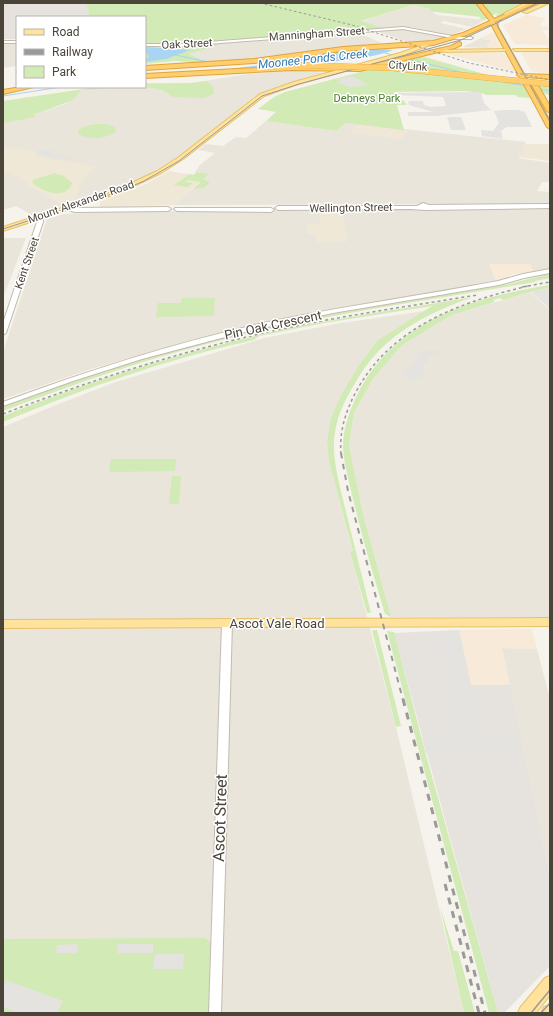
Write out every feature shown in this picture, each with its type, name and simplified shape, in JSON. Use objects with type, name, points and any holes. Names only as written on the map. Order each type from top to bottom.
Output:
[{"type":"highway","points":[[478,3],[496,22],[520,75],[550,127]]},
{"type":"highway","points":[[482,3],[515,50],[550,111]]},
{"type":"highway","points":[[435,48],[460,43],[496,22],[534,3]]},
{"type":"highway","points":[[146,68],[254,61],[343,48],[372,46],[398,50],[420,46],[450,48],[471,38],[496,22],[525,12],[542,3]]},
{"type":"highway","points":[[435,48],[460,43]]},
{"type":"highway","name":"Mount Alexander Road","points":[[369,65],[396,60],[409,54],[418,54],[435,48]]},
{"type":"highway","points":[[508,50],[515,50]]},
{"type":"highway","name":"CityLink","points":[[146,73],[224,67],[308,65],[374,66],[444,71],[550,83]]},
{"type":"highway","points":[[146,73],[292,68],[343,69],[369,65]]},
{"type":"highway","points":[[321,68],[326,71],[326,75]]},
{"type":"highway","points":[[520,75],[527,72],[545,76]]},
{"type":"highway","points":[[3,90],[16,84]]},
{"type":"highway","points":[[3,90],[16,88]]},
{"type":"highway","points":[[3,90],[22,88]]},
{"type":"highway","points":[[528,89],[543,96],[548,94]]},
{"type":"highway","points":[[540,110],[550,111]]},
{"type":"main road","points":[[496,22],[529,3]]},
{"type":"main road","points":[[525,12],[547,3]]},
{"type":"main road","points":[[369,65],[379,58],[398,50],[409,54],[460,43],[495,50],[512,57]]},
{"type":"main road","points":[[409,54],[420,46]]},
{"type":"main road","name":"Mount Alexander Road","points":[[3,229],[130,186],[165,169],[264,94],[369,65],[387,58],[398,50]]},
{"type":"main road","points":[[495,50],[508,50]]},
{"type":"main road","points":[[515,50],[550,50]]},
{"type":"main road","name":"Mount Alexander Road","points":[[299,84],[343,69]]},
{"type":"main road","name":"Ascot Vale Road","points":[[3,624],[550,622]]},
{"type":"main road","points":[[526,1013],[550,984]]},
{"type":"street","name":"Manningham Street","points":[[230,41],[404,28],[460,43]]},
{"type":"street","name":"Oak Street","points":[[146,45],[179,45],[230,41]]},
{"type":"street","points":[[3,42],[16,42]]},
{"type":"street","name":"Wellington Street","points":[[66,208],[75,210],[168,209],[173,211],[177,209],[550,206]]},
{"type":"street","name":"Kent Street","points":[[3,333],[40,222],[40,217]]},
{"type":"street","name":"Kent Street","points":[[3,319],[37,226],[36,222],[32,219]]},
{"type":"street","name":"Pin Oak Crescent","points":[[3,404],[99,370],[230,333],[307,317],[492,285],[524,276],[550,271]]},
{"type":"street","name":"Ascot Street","points":[[214,1013],[227,623]]},
{"type":"shaded area","points":[[3,3],[85,3],[89,11],[88,16],[16,16],[16,39],[3,39]]},
{"type":"shaded area","points":[[413,5],[431,9],[428,11],[437,15],[485,20],[472,27],[444,21],[440,23],[467,29],[451,35],[410,27],[383,28],[360,22]]},
{"type":"shaded area","points":[[526,15],[545,18],[540,26],[550,27],[550,30],[542,30],[550,41],[550,49],[547,45],[515,44],[503,25]]},
{"type":"shaded area","points":[[406,29],[444,37],[426,42],[410,43],[376,31]]},
{"type":"shaded area","points":[[359,33],[382,43],[231,62],[204,61],[189,54],[220,43]]},
{"type":"shaded area","points":[[492,33],[496,34],[503,48],[489,48],[487,44],[492,41],[481,38]]},
{"type":"shaded area","points":[[481,38],[492,41],[487,44],[489,48],[463,47]]},
{"type":"shaded area","points":[[3,42],[16,43],[16,66],[3,68]]},
{"type":"shaded area","points":[[440,52],[502,53],[507,55],[516,72]]},
{"type":"shaded area","points":[[521,52],[550,52],[550,75],[531,71]]},
{"type":"shaded area","points":[[310,69],[322,73],[255,96],[180,156],[122,188],[33,216],[16,206],[3,210],[3,123],[65,104],[83,89],[146,88],[146,83],[191,83],[249,74]]},
{"type":"shaded area","points":[[352,76],[369,85],[350,87],[337,82],[341,81],[336,79]]},
{"type":"shaded area","points":[[395,93],[481,93],[484,103],[491,110],[436,116],[408,116],[408,112],[433,112],[409,105],[408,101],[423,101],[424,105],[430,107],[446,106],[443,97],[395,95]]},
{"type":"shaded area","points":[[518,110],[525,112],[532,127],[507,127],[501,131],[503,139],[482,136],[481,130],[493,131],[499,123],[494,111]]},
{"type":"shaded area","points":[[447,117],[461,117],[466,130],[451,130]]},
{"type":"shaded area","points":[[266,121],[335,131],[346,123],[526,142],[519,158],[550,163],[550,182],[542,182],[537,191],[550,192],[550,204],[173,205],[209,175],[195,172],[200,165],[215,153],[198,150],[206,144],[223,146],[236,137],[246,138]]},
{"type":"shaded area","points":[[358,124],[409,131],[401,140],[350,132]]},
{"type":"shaded area","points":[[525,144],[550,144],[550,161],[519,157]]},
{"type":"shaded area","points":[[16,148],[36,152],[37,155],[52,159],[96,166],[81,182],[75,203],[64,206],[25,184],[28,182],[3,170],[3,149]]},
{"type":"shaded area","points":[[36,150],[53,150],[53,153],[72,157],[67,160],[37,155]]},
{"type":"shaded area","points":[[169,171],[193,175],[197,172],[209,174],[173,205],[100,207],[100,202],[146,184]]},
{"type":"shaded area","points":[[550,207],[550,269],[533,271],[530,264],[490,264],[496,281],[242,327],[91,369],[3,399],[3,352],[47,219],[63,214],[139,211],[269,211]]},
{"type":"shaded area","points":[[319,211],[343,211],[347,242],[317,242],[316,234],[307,234],[307,224],[320,224]]},
{"type":"shaded area","points":[[3,238],[26,238],[3,298]]},
{"type":"shaded area","points":[[489,264],[530,264],[534,271],[514,274],[496,281]]},
{"type":"shaded area","points":[[550,288],[550,309],[531,292]]},
{"type":"shaded area","points":[[530,292],[550,310],[550,617],[391,617],[363,514],[349,445],[354,413],[373,379],[401,346],[452,315]]},
{"type":"shaded area","points":[[425,311],[378,340],[361,362],[327,442],[329,462],[353,552],[350,552],[396,727],[464,1013],[3,1013],[3,427],[116,382],[264,338],[341,323]]},
{"type":"shaded area","points":[[425,350],[437,350],[441,352],[429,357],[427,363],[420,366],[423,368],[421,369],[425,374],[415,380],[403,377],[417,355]]},
{"type":"shaded area","points":[[532,629],[537,649],[502,648],[510,685],[471,685],[459,630]]},
{"type":"shaded area","points":[[459,630],[471,685],[510,685],[550,877],[550,966],[504,1013],[498,1013],[394,633]]},
{"type":"shaded area","points":[[459,630],[480,727],[513,727],[520,756],[483,756],[457,751],[426,753],[422,738],[441,738],[439,719],[450,719],[437,632]]},
{"type":"shaded area","points":[[502,648],[537,649],[550,699],[550,877]]},
{"type":"shaded area","points":[[78,944],[77,953],[56,953],[57,945]]},
{"type":"shaded area","points":[[118,944],[153,944],[153,953],[117,953]]},
{"type":"shaded area","points":[[155,954],[184,954],[183,969],[153,969]]},
{"type":"shaded area","points":[[6,980],[63,1001],[57,1013],[19,1013],[3,1007],[3,987]]},
{"type":"green space","points":[[85,3],[525,3],[498,16],[496,16],[498,13],[487,17],[488,18],[485,20],[479,19],[481,17],[427,11],[431,9],[413,5],[361,21],[383,28],[357,30],[339,27],[341,29],[220,41],[220,44],[189,54],[204,61],[231,62],[206,63],[175,61],[146,64],[146,16],[88,16],[89,11]]},
{"type":"green space","name":"Debneys Park","points":[[421,56],[513,82],[550,86],[550,95],[526,90],[530,98],[517,97],[516,95],[487,95],[465,91],[394,92],[396,101],[403,100],[407,105],[397,105],[404,130],[346,123],[336,131],[266,121],[276,112],[258,109],[274,97],[285,92]]},
{"type":"green space","points":[[207,81],[212,85],[214,94],[204,98],[175,97],[161,90],[146,88],[146,84],[191,83]]},
{"type":"green space","points":[[90,88],[111,88],[81,90],[73,100],[33,115],[36,117],[3,123],[3,101]]},
{"type":"green space","points":[[106,124],[115,127],[116,131],[108,136],[97,138],[82,136],[78,133],[78,130],[85,126]]},
{"type":"green space","points":[[197,172],[209,174],[203,180],[210,182],[203,188],[194,189],[202,180],[200,182],[188,180],[185,182],[193,183],[188,187],[174,185],[190,174],[193,175]]},
{"type":"green space","points":[[56,173],[64,176],[72,183],[69,189],[65,192],[54,193],[47,191],[36,186],[32,182],[35,179]]},
{"type":"green space","points":[[550,274],[550,278],[535,282],[271,328],[205,344],[117,370],[3,411],[3,406],[59,386],[172,350],[230,335],[332,314],[503,285]]},
{"type":"green space","points":[[549,285],[550,288],[503,300],[500,298],[493,300],[495,302],[452,315],[401,346],[373,379],[354,413],[349,445],[363,514],[391,617],[385,614],[357,517],[347,475],[343,447],[344,432],[348,417],[360,389],[376,365],[396,344],[418,328],[467,304],[494,296]]},
{"type":"green space","points":[[473,297],[446,307],[420,320],[385,345],[371,359],[359,377],[347,397],[338,419],[334,442],[336,466],[371,613],[367,613],[350,552],[353,551],[329,462],[327,442],[331,418],[341,395],[361,362],[378,340],[432,306],[324,323],[259,336],[254,340],[190,356],[127,375],[3,422],[3,416],[73,389],[217,345],[290,328]]},
{"type":"green space","points":[[182,298],[215,298],[214,316],[156,317],[158,303],[181,303]]},
{"type":"green space","points":[[111,459],[176,459],[175,471],[109,472]]},
{"type":"green space","points":[[172,476],[181,476],[179,504],[169,504]]},
{"type":"green space","points":[[372,630],[377,630],[401,726],[396,727]]},
{"type":"green space","points":[[387,631],[394,632],[426,755],[498,1013],[489,1013]]},
{"type":"green space","points":[[440,907],[454,951],[458,951],[475,1013],[464,1013]]},
{"type":"green space","points":[[205,938],[213,947],[210,1013],[3,1013],[3,939]]},
{"type":"water","points":[[146,47],[190,50],[166,59],[146,62],[146,58],[149,57],[146,52]]},
{"type":"water","points":[[380,49],[393,50],[349,60],[324,62],[306,58],[330,52]]},
{"type":"waterway","name":"Moonee Ponds Creek","points":[[385,53],[464,73]]},
{"type":"waterway","points":[[175,55],[204,61]]},
{"type":"waterway","name":"Moonee Ponds Creek","points":[[226,70],[311,59]]},
{"type":"waterway","name":"Moonee Ponds Creek","points":[[287,60],[302,60]]},
{"type":"waterway","name":"Moonee Ponds Creek","points":[[503,82],[526,86]]},
{"type":"waterway","name":"Moonee Ponds Creek","points":[[531,87],[550,91]]},
{"type":"waterway","name":"Moonee Ponds Creek","points":[[3,96],[55,88]]},
{"type":"tram line","points":[[499,22],[539,3]]},
{"type":"tram line","points":[[3,229],[118,192],[144,181],[179,161],[262,96],[299,84],[461,40],[499,22]]},
{"type":"tram line","points":[[499,22],[498,27],[550,122]]},
{"type":"tram line","points":[[531,1013],[550,990]]},
{"type":"tram line","points":[[541,1013],[550,1003]]},
{"type":"railway","points":[[260,3],[352,25],[469,63],[550,80]]},
{"type":"railway","points":[[522,287],[550,282]]},
{"type":"railway","points":[[341,453],[342,429],[353,398],[372,368],[389,349],[409,333],[430,320],[454,309],[503,292],[528,286]]},
{"type":"railway","points":[[3,414],[121,372],[242,338],[330,319],[477,295]]},
{"type":"railway","points":[[341,453],[348,491],[403,700]]},
{"type":"railway","points":[[403,699],[485,1013]]},
{"type":"railway","points":[[445,884],[479,1013]]}]
